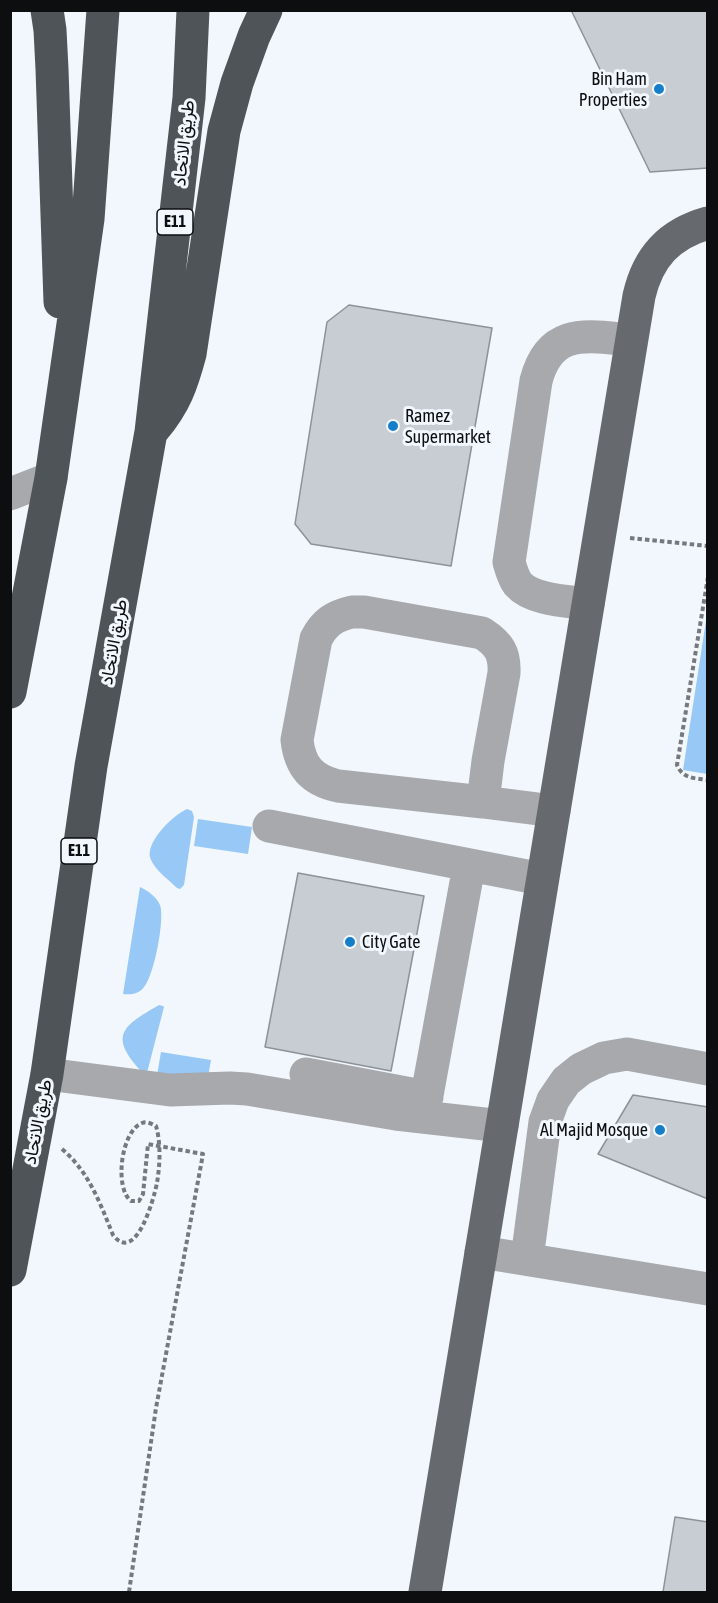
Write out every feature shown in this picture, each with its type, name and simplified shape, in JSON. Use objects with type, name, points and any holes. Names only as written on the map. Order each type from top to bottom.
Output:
[{"type":"highway","points":[[47,10],[52,69],[63,385]]},
{"type":"highway","points":[[10,692],[51,478],[87,219],[103,10]]},
{"type":"highway","name":"طريق الاتحاد","points":[[10,1270],[47,1074],[91,766],[151,432],[189,98],[193,10]]},
{"type":"highway","points":[[151,432],[167,414],[185,374],[224,131],[237,82],[266,10]]},
{"type":"main road","points":[[425,1593],[640,288],[650,264],[660,251],[688,230],[708,224]]},
{"type":"lane","points":[[588,604],[528,592],[512,574],[509,562],[536,381],[539,368],[546,356],[567,340],[580,336],[631,340]]},
{"type":"lane","points":[[10,494],[51,478]]},
{"type":"lane","points":[[483,802],[504,673],[504,661],[500,649],[493,640],[482,633],[364,612],[340,614],[330,620],[321,628],[315,639],[297,740],[302,762],[317,779],[338,786],[554,810]]},
{"type":"lane","points":[[269,826],[542,879]]},
{"type":"lane","points":[[425,1107],[469,866]]},
{"type":"lane","points":[[527,1259],[545,1122],[553,1100],[566,1081],[581,1069],[604,1058],[627,1054],[708,1069]]},
{"type":"lane","points":[[47,1074],[170,1090],[248,1089],[396,1114],[425,1107]]},
{"type":"lane","points":[[306,1074],[502,1126]]},
{"type":"lane","points":[[481,1252],[708,1289]]},
{"type":"path","points":[[599,535],[708,546]]},
{"type":"path","points":[[708,577],[677,765],[685,776],[708,780]]},
{"type":"path","points":[[56,1145],[84,1172],[113,1235],[127,1243],[136,1238],[150,1208],[157,1183],[159,1158],[158,1133],[156,1126],[149,1122],[142,1123],[136,1128],[129,1138],[121,1168],[125,1194],[131,1201],[139,1201],[143,1194],[148,1144],[203,1154],[156,1408],[129,1593]]},
{"type":"shaded area","points":[[707,614],[707,774],[683,770]]},
{"type":"shaded area","points":[[187,809],[192,811],[194,817],[184,885],[180,889],[156,868],[150,853],[155,838],[174,817]]},
{"type":"shaded area","points":[[198,819],[252,827],[248,854],[194,846]]},
{"type":"shaded area","points":[[140,887],[151,894],[160,905],[160,934],[148,981],[137,993],[123,994]]},
{"type":"shaded area","points":[[159,1005],[164,1007],[148,1069],[141,1071],[125,1048],[124,1032],[136,1019]]},
{"type":"shaded area","points":[[161,1052],[211,1060],[207,1083],[157,1075]]},
{"type":"building","name":"Bin Ham Properties","points":[[571,10],[708,10],[708,168],[650,172]]},
{"type":"building","name":"Ramez Supermarket","points":[[349,305],[492,328],[451,566],[311,544],[295,524],[327,322]]},
{"type":"building","name":"City Gate","points":[[298,873],[424,896],[391,1071],[265,1047]]},
{"type":"building","name":"Al Majid Mosque","points":[[633,1095],[708,1107],[708,1199],[598,1154]]},
{"type":"building","points":[[675,1517],[708,1522],[708,1592],[663,1592]]},
{"type":"place","name":"Bin Ham Properties","points":[[659,89]]},
{"type":"place","name":"Ramez Supermarket","points":[[393,426]]},
{"type":"place","name":"City Gate","points":[[350,942]]},
{"type":"place","name":"Al Majid Mosque","points":[[660,1130]]}]
